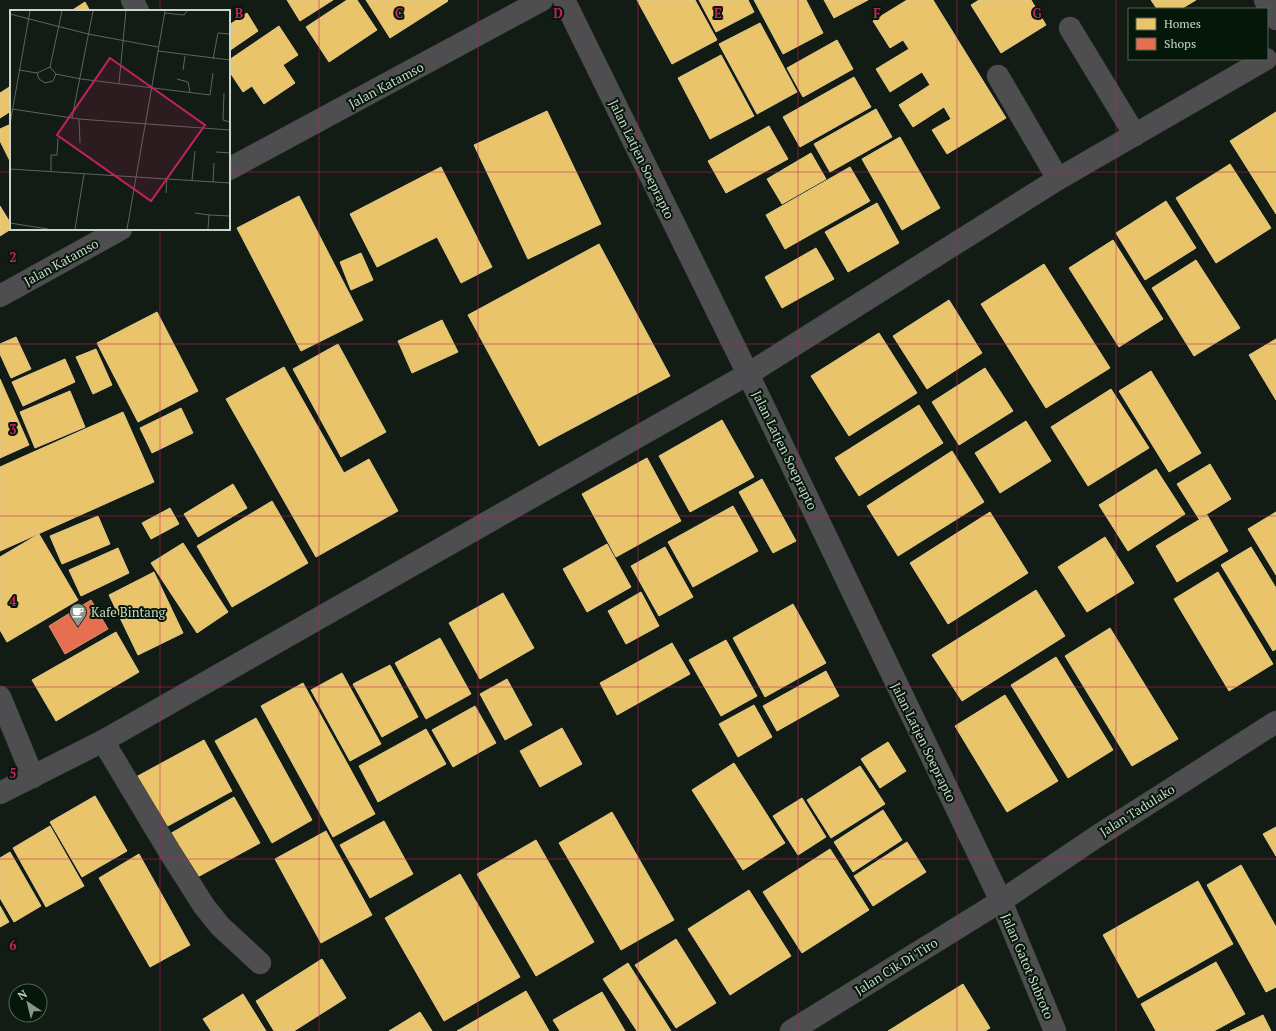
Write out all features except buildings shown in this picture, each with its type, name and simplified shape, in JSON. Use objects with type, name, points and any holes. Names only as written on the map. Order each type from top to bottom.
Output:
[{"type":"street","points":[[132,0],[137,10]]},
{"type":"street","name":"Jalan Katamso","points":[[230,167],[542,0]]},
{"type":"street","name":"Jalan Latjen Soeprapto","points":[[564,0],[748,374],[1001,901]]},
{"type":"street","points":[[1265,0],[1276,20]]},
{"type":"street","points":[[1070,28],[1135,135]]},
{"type":"street","points":[[0,793],[103,742],[748,374],[1058,179],[1265,60]]},
{"type":"street","points":[[998,76],[1058,179]]},
{"type":"street","name":"Jalan Katamso","points":[[0,296],[119,230]]},
{"type":"street","points":[[0,697],[33,777]]},
{"type":"street","name":"Jalan Tadulako","points":[[1001,901],[1096,836],[1274,729]]},
{"type":"street","points":[[103,742],[204,906],[220,926],[260,963]]},
{"type":"street","name":"Jalan Cik Di Tiro","points":[[791,1031],[1001,901]]},
{"type":"street","name":"Jalan Gatot Subroto","points":[[1001,901],[1056,1031]]},
{"type":"place","name":"Kafe Bintang","points":[[78,627]]}]
